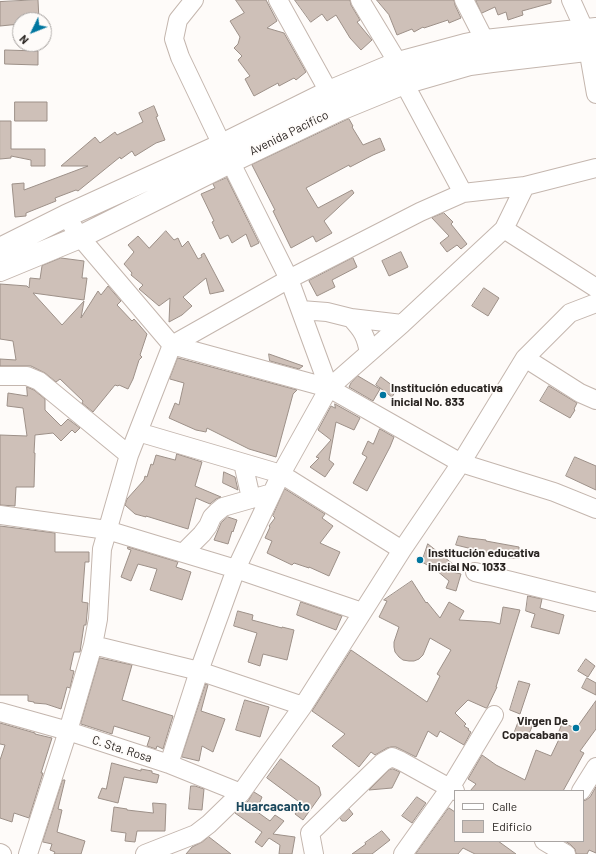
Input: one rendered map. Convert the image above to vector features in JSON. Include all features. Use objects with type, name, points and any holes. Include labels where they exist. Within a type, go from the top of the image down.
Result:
[{"type":"main road","name":"Avenida Pacifico","points":[[0,270],[80,237],[226,154],[333,101],[465,45],[488,51],[591,40]]},
{"type":"main road","name":"Avenida Pacifico","points":[[0,249],[66,216],[226,154]]},
{"type":"street","points":[[194,0],[178,20],[174,39],[180,57],[226,154],[289,279],[329,388]]},
{"type":"street","points":[[278,0],[333,101]]},
{"type":"street","points":[[360,0],[401,73],[463,193]]},
{"type":"street","points":[[464,0],[488,51]]},
{"type":"street","points":[[572,0],[591,40],[596,94]]},
{"type":"street","points":[[28,854],[68,732],[93,645],[98,619],[102,549],[107,530],[129,456],[172,345],[289,279],[400,222],[463,193],[525,186],[596,168]]},
{"type":"street","points":[[169,764],[199,671],[236,569],[281,474],[329,388],[402,324],[504,229],[525,186]]},
{"type":"street","points":[[66,216],[80,237],[172,345],[329,388],[461,462],[554,492],[596,508]]},
{"type":"street","points":[[504,229],[596,288]]},
{"type":"street","points":[[145,854],[196,834],[241,794],[303,706],[402,550],[461,462],[525,358],[570,312],[596,302]]},
{"type":"street","points":[[301,310],[327,312],[351,318],[402,324]]},
{"type":"street","points":[[351,318],[363,331],[369,353]]},
{"type":"street","points":[[525,358],[580,393],[596,400]]},
{"type":"street","points":[[0,376],[27,376],[39,381],[129,456]]},
{"type":"street","points":[[138,432],[281,474],[402,550]]},
{"type":"street","points":[[243,463],[252,498]]},
{"type":"street","points":[[183,553],[202,534],[212,517],[223,507],[272,493]]},
{"type":"street","points":[[0,515],[107,530],[236,569],[362,612]]},
{"type":"street","points":[[475,572],[596,602]]},
{"type":"street","points":[[93,645],[199,671],[303,706]]},
{"type":"street","name":"C. Sta. Rosa","points":[[0,712],[169,764],[241,794]]},
{"type":"street","points":[[403,854],[452,789],[494,715]]},
{"type":"street","points":[[314,854],[310,833],[383,762],[392,757],[452,789]]},
{"type":"street","points":[[582,790],[596,767]]},
{"type":"street","points":[[546,845],[566,854]]},
{"type":"building","points":[[38,0],[39,12],[12,12],[12,25],[0,26],[0,2]]},
{"type":"building","points":[[236,0],[266,0],[277,21],[267,28],[284,33],[306,72],[296,80],[294,78],[279,86],[278,83],[254,96],[245,79],[250,76],[238,60],[242,56],[234,48],[238,44],[240,37],[230,21],[244,13]]},
{"type":"building","points":[[295,0],[350,0],[351,5],[360,20],[357,22],[372,40],[361,50],[350,38],[336,15],[327,21],[322,14],[311,22]]},
{"type":"building","points":[[377,0],[454,0],[461,18],[449,23],[448,20],[424,28],[423,27],[414,32],[412,29],[397,35],[389,15]]},
{"type":"building","points":[[476,0],[551,0],[551,3],[522,11],[523,15],[508,20],[506,12],[498,15],[495,7],[482,13]]},
{"type":"building","points":[[5,50],[12,50],[12,52],[38,52],[38,65],[5,64]]},
{"type":"building","points":[[15,102],[47,102],[47,121],[15,121]]},
{"type":"building","points":[[154,106],[158,116],[156,117],[165,140],[156,143],[135,156],[132,151],[121,159],[120,157],[78,191],[76,190],[55,198],[56,201],[26,213],[26,216],[15,217],[12,184],[24,183],[24,190],[88,166],[61,166],[95,137],[100,143],[115,132],[117,135],[143,122],[139,113]]},
{"type":"building","points":[[349,119],[363,145],[380,138],[385,150],[350,167],[349,165],[306,188],[318,208],[352,190],[354,193],[324,221],[332,233],[316,242],[313,236],[291,248],[273,211],[275,210],[252,165]]},
{"type":"building","points":[[0,121],[11,121],[11,149],[45,149],[45,166],[31,166],[31,160],[11,156],[11,158],[0,159]]},
{"type":"building","points":[[227,178],[259,243],[251,247],[246,234],[232,243],[228,235],[220,239],[212,222],[214,221],[201,194],[215,188],[213,184]]},
{"type":"building","points":[[444,213],[453,222],[451,224],[467,244],[461,249],[457,245],[447,252],[440,243],[449,236],[432,218]]},
{"type":"building","points":[[166,231],[174,240],[178,238],[182,247],[188,241],[198,259],[202,257],[201,255],[204,253],[224,291],[210,294],[206,278],[183,297],[192,306],[182,315],[169,322],[170,298],[159,306],[139,289],[143,285],[131,275],[132,273],[124,264],[134,252],[128,245],[138,236],[149,248]]},
{"type":"building","points":[[401,252],[408,267],[389,276],[382,261]]},
{"type":"building","points":[[61,258],[84,261],[82,278],[87,278],[84,300],[33,293],[62,325],[84,301],[81,318],[98,291],[101,295],[108,286],[121,301],[117,305],[132,321],[134,319],[147,334],[140,355],[142,357],[139,360],[128,389],[115,385],[93,412],[82,403],[83,401],[60,379],[56,382],[45,373],[31,366],[0,366],[0,359],[16,360],[13,341],[0,339],[0,284],[27,286],[29,288],[30,278],[40,279],[42,266]]},
{"type":"building","points":[[353,258],[357,267],[332,280],[335,287],[317,296],[309,281]]},
{"type":"building","points":[[484,288],[499,298],[488,316],[472,306]]},
{"type":"building","points":[[269,354],[303,366],[299,369],[270,361]]},
{"type":"building","points":[[178,358],[297,390],[293,394],[276,457],[249,449],[207,428],[206,432],[196,430],[169,418],[175,403],[179,405],[184,383],[170,379]]},
{"type":"building","points":[[358,376],[380,389],[373,401],[349,387]]},
{"type":"building","points":[[381,377],[397,389],[392,397],[376,385]]},
{"type":"building","points":[[549,386],[577,403],[570,418],[540,401]]},
{"type":"building","points":[[27,387],[34,390],[45,399],[45,410],[61,426],[68,419],[80,428],[75,433],[72,430],[61,441],[53,433],[35,435],[34,487],[16,487],[15,506],[0,505],[0,435],[27,436],[23,408],[7,406],[8,393],[27,396]]},
{"type":"building","points":[[335,404],[360,418],[354,430],[336,422],[329,460],[334,464],[325,477],[310,467],[319,458],[316,457],[331,440],[318,430],[331,406],[335,408]]},
{"type":"building","points":[[380,429],[394,437],[367,491],[353,483],[367,457],[362,454],[368,441],[373,444]]},
{"type":"building","points":[[177,454],[202,462],[195,486],[221,497],[210,504],[196,498],[188,529],[135,514],[125,505],[127,499],[144,480],[145,476],[147,477],[151,464],[153,465],[156,455],[175,460]]},
{"type":"building","points":[[575,457],[596,466],[596,490],[566,476]]},
{"type":"building","points":[[224,472],[235,477],[238,490],[223,483]]},
{"type":"building","points":[[285,489],[325,514],[322,518],[333,526],[320,543],[340,552],[329,576],[309,567],[294,563],[292,565],[267,553],[272,541],[265,538],[270,527],[269,526],[275,518],[273,516]]},
{"type":"building","points":[[228,517],[237,520],[228,544],[214,540],[221,523]]},
{"type":"building","points":[[0,526],[55,533],[55,552],[89,552],[89,562],[85,562],[82,602],[88,603],[86,625],[84,625],[80,652],[74,652],[70,670],[74,671],[70,688],[67,687],[61,709],[46,704],[28,701],[28,695],[0,695]]},
{"type":"building","points":[[459,536],[519,547],[519,558],[509,558],[456,545]]},
{"type":"building","points":[[428,544],[454,565],[449,571],[461,574],[456,591],[446,588],[449,581],[436,570],[422,562]]},
{"type":"building","points":[[128,547],[178,562],[176,567],[191,572],[182,600],[150,590],[157,569],[138,564],[131,581],[121,577],[131,550],[128,549]]},
{"type":"building","points":[[412,581],[426,603],[427,602],[440,618],[449,602],[464,611],[459,620],[492,622],[500,624],[503,607],[520,610],[497,687],[487,708],[468,700],[455,713],[466,724],[464,726],[471,732],[464,745],[440,731],[437,737],[428,731],[416,757],[396,747],[391,747],[375,755],[371,752],[359,767],[332,746],[345,734],[312,711],[351,650],[427,702],[440,676],[437,674],[451,650],[430,638],[423,655],[419,659],[414,661],[403,660],[395,652],[394,647],[394,642],[399,627],[379,617],[387,601],[384,600]]},
{"type":"building","points":[[528,596],[542,599],[540,608],[564,615],[559,634],[531,627],[535,614],[526,611]]},
{"type":"building","points":[[301,602],[342,616],[336,630],[297,615]]},
{"type":"building","points":[[238,611],[253,615],[252,620],[294,630],[287,660],[263,654],[260,666],[248,662],[257,633],[234,626]]},
{"type":"building","points":[[100,658],[132,665],[122,700],[173,716],[163,749],[157,746],[156,749],[147,746],[150,737],[114,726],[112,734],[81,724]]},
{"type":"building","points":[[586,659],[595,666],[588,677],[578,671]]},
{"type":"building","points":[[587,678],[596,683],[596,695],[582,688]]},
{"type":"building","points":[[519,681],[530,684],[520,714],[510,710]]},
{"type":"building","points":[[206,684],[208,685],[201,711],[225,719],[213,752],[202,746],[199,761],[182,757]]},
{"type":"building","points":[[245,700],[269,707],[260,737],[236,730]]},
{"type":"building","points":[[596,701],[596,729],[580,751],[584,753],[564,790],[471,790],[476,784],[468,779],[482,755],[496,765],[525,780],[536,750],[551,756],[561,735],[558,734],[562,723],[576,728]]},
{"type":"building","points":[[520,718],[533,724],[527,739],[514,734]]},
{"type":"building","points":[[0,723],[52,738],[29,818],[14,813],[12,822],[0,818],[0,760],[5,745],[0,744]]},
{"type":"building","points":[[281,759],[319,787],[321,795],[303,820],[295,814],[302,804],[267,778]]},
{"type":"building","points":[[112,763],[141,771],[141,769],[152,771],[152,773],[159,775],[157,783],[124,777],[118,803],[98,798],[102,788],[106,789]]},
{"type":"building","points":[[393,769],[400,772],[392,788],[369,790],[389,770]]},
{"type":"building","points":[[63,780],[65,780],[58,809],[62,810],[57,832],[85,841],[81,854],[54,854],[55,852],[50,850],[52,844],[43,842]]},
{"type":"building","points":[[191,786],[204,789],[202,810],[189,809]]},
{"type":"building","points":[[596,787],[596,853],[589,850],[587,854],[576,854],[575,849],[566,842],[584,842],[584,801],[590,797]]},
{"type":"building","points":[[254,792],[262,797],[256,811],[270,821],[275,815],[284,821],[273,834],[295,837],[292,854],[279,854],[280,845],[269,838],[262,847],[255,842],[262,832],[235,813],[248,801]]},
{"type":"building","points":[[417,797],[426,803],[412,823],[402,816]]},
{"type":"building","points":[[153,803],[166,804],[165,831],[137,831],[135,842],[125,841],[126,833],[111,831],[114,807],[153,813]]},
{"type":"building","points":[[449,808],[454,811],[454,842],[499,842],[516,854],[475,854],[463,848],[458,854],[416,854]]},
{"type":"building","points":[[349,809],[353,814],[346,821],[342,821],[340,818]]},
{"type":"building","points":[[382,831],[390,840],[372,854],[352,854],[366,844],[365,843]]},
{"type":"building","points":[[209,837],[231,854],[186,854],[192,847]]},
{"type":"place","name":"Institución educativa inicial No. 833","points":[[383,395]]},
{"type":"place","name":"Institución educativa inicial No. 1033","points":[[420,560]]},
{"type":"place","name":"Virgen De Copacabana","points":[[576,728]]},
{"type":"district","name":"Huarcacanto","points":[[273,807]]}]
